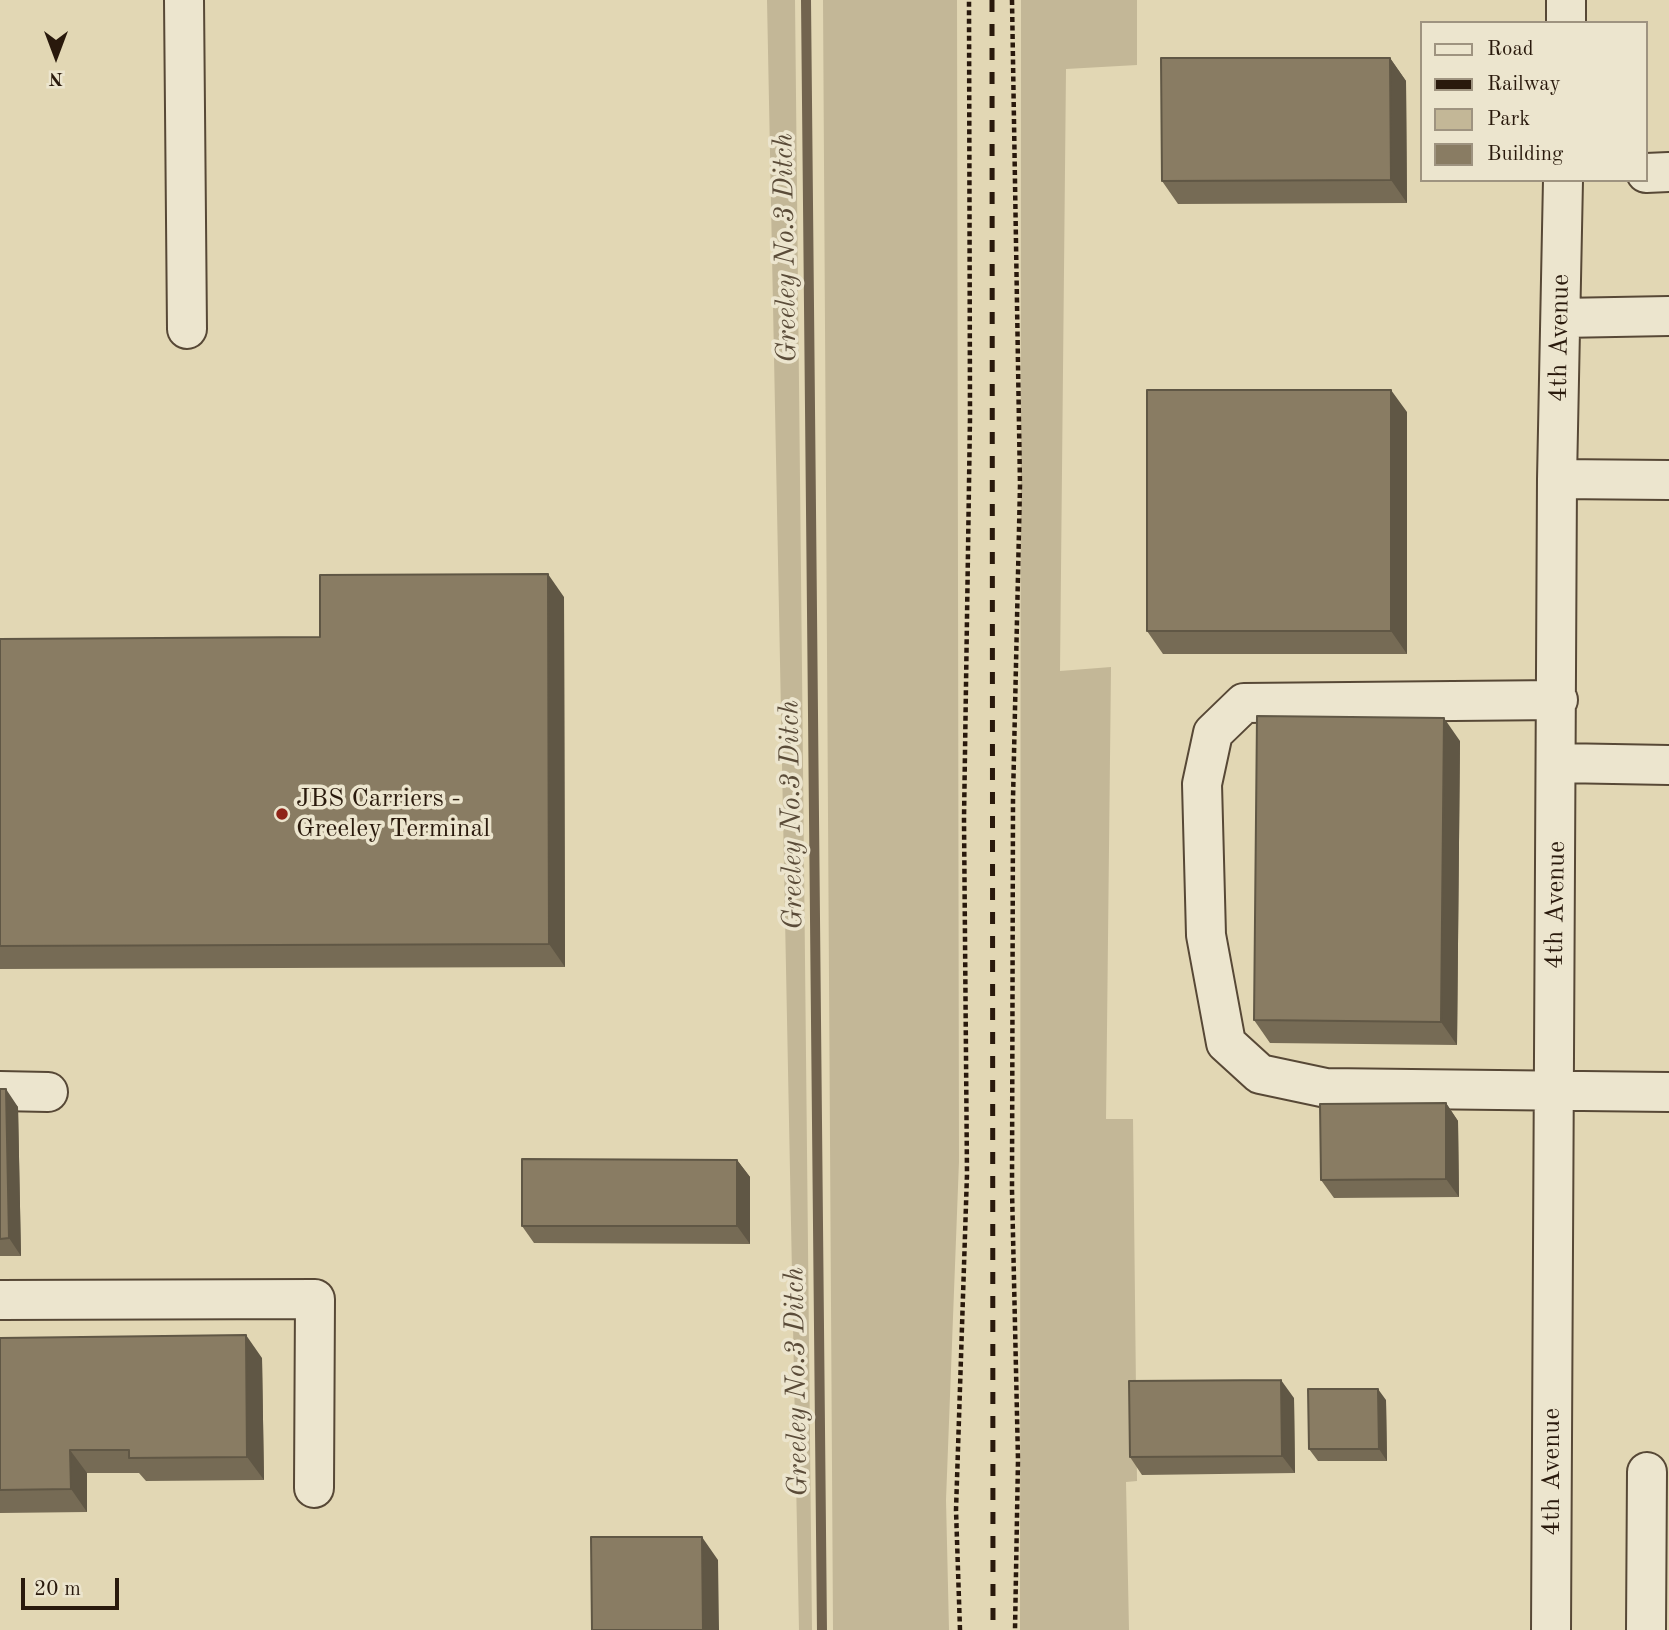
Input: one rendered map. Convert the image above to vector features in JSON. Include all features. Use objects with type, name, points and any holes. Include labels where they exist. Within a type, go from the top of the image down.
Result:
[{"type":"street","points":[[184,0],[187,329]]},
{"type":"street","points":[[1566,0],[1566,21]]},
{"type":"street","points":[[1648,173],[1669,172]]},
{"type":"street","name":"4th Avenue","points":[[1551,1630],[1558,763],[1557,479],[1563,182]]},
{"type":"street","points":[[1561,318],[1669,316]]},
{"type":"street","points":[[1557,479],[1669,480]]},
{"type":"street","points":[[1558,700],[1244,703],[1213,733],[1202,784],[1206,935],[1226,1043],[1260,1074],[1326,1088],[1669,1092]]},
{"type":"street","points":[[1558,763],[1669,765]]},
{"type":"street","points":[[0,1091],[48,1092]]},
{"type":"street","points":[[0,1300],[315,1299],[314,1488]]},
{"type":"street","points":[[1646,1630],[1647,1472]]},
{"type":"path","points":[[960,1630],[956,1510],[967,1174],[964,819],[970,417],[969,0]]},
{"type":"path","points":[[1012,0],[1020,485],[1013,799],[1012,1190],[1018,1460],[1015,1630]]},
{"type":"green space","points":[[767,0],[795,0],[812,1630],[799,1630]]},
{"type":"green space","points":[[823,0],[957,0],[959,1161],[946,1500],[949,1630],[833,1630]]},
{"type":"green space","points":[[1021,0],[1137,0],[1137,65],[1066,69],[1060,671],[1111,667],[1106,1119],[1133,1119],[1137,1481],[1126,1482],[1129,1630],[1020,1630]]},
{"type":"building","points":[[1161,58],[1390,58],[1391,180],[1162,181]]},
{"type":"building","points":[[1147,390],[1391,390],[1391,631],[1147,631]]},
{"type":"building","name":"JBS Carriers - Greeley Terminal","points":[[548,574],[549,944],[0,946],[0,639],[320,637],[320,575]]},
{"type":"building","points":[[1257,716],[1444,718],[1441,1022],[1254,1020]]},
{"type":"building","points":[[0,1089],[6,1089],[9,1238],[0,1239]]},
{"type":"building","points":[[1446,1103],[1446,1179],[1321,1180],[1320,1104]]},
{"type":"building","points":[[522,1159],[737,1160],[737,1226],[522,1226]]},
{"type":"building","points":[[246,1335],[247,1457],[129,1458],[129,1450],[70,1450],[71,1489],[0,1490],[0,1338]]},
{"type":"building","points":[[1281,1380],[1282,1456],[1130,1457],[1129,1381]]},
{"type":"building","points":[[1308,1389],[1378,1389],[1379,1449],[1309,1449]]},
{"type":"building","points":[[591,1537],[702,1537],[703,1630],[592,1630]]},
{"type":"waterway","name":"Greeley No.3 Ditch","points":[[806,0],[822,1630]]},
{"type":"railway","points":[[992,0],[993,1630]]},
{"type":"place","name":"JBS Carriers - Greeley Terminal","points":[[282,814]]}]
